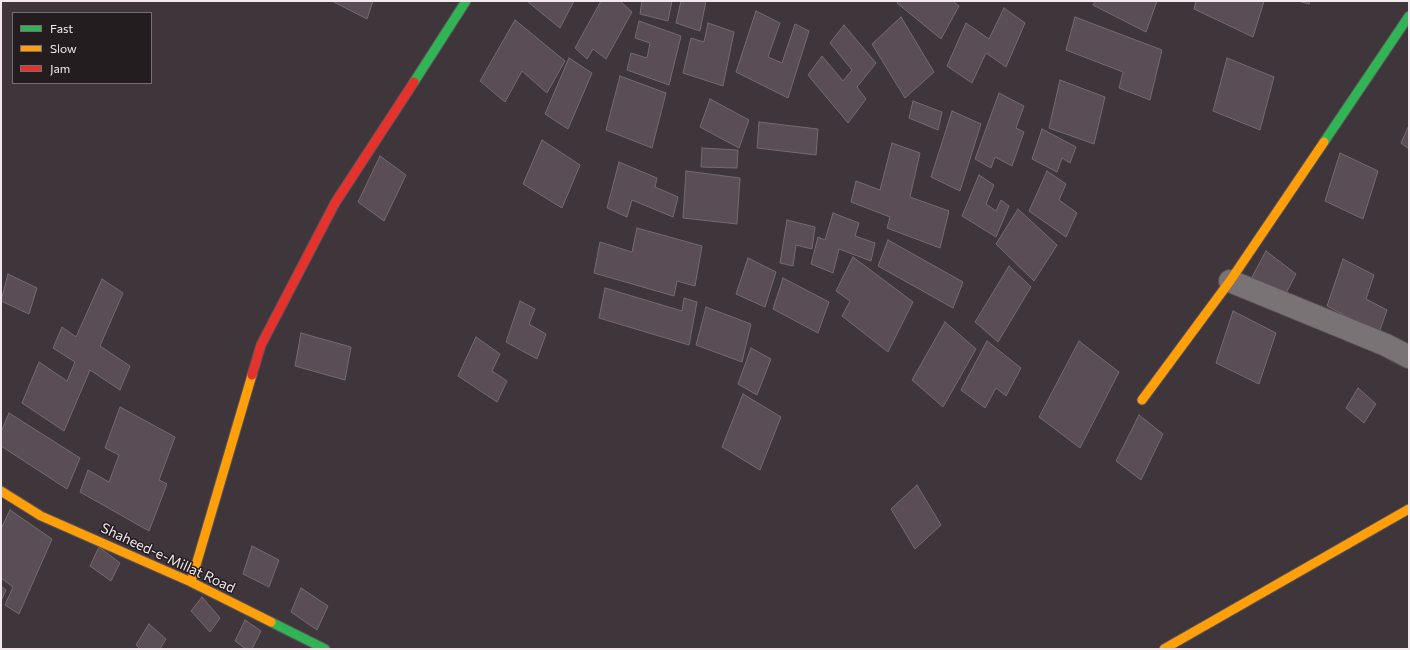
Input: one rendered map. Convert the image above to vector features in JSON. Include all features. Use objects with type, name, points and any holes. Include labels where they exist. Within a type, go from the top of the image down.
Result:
[{"type":"street","points":[[191,582],[261,345],[335,203],[466,1]]},
{"type":"street","points":[[1142,400],[1230,281],[1409,16]]},
{"type":"street","points":[[1230,281],[1386,345],[1409,357]]},
{"type":"street","name":"Shaheed-e-Millat Road","points":[[1,491],[41,516],[191,582],[325,649]]},
{"type":"street","points":[[1164,649],[1409,509]]},
{"type":"building","points":[[332,1],[373,1],[367,19]]},
{"type":"building","points":[[574,1],[560,28],[528,2]]},
{"type":"building","points":[[601,1],[620,1],[632,12],[606,59],[593,49],[587,59],[575,48]]},
{"type":"building","points":[[642,1],[672,1],[668,21],[640,14]]},
{"type":"building","points":[[681,1],[706,1],[700,31],[676,23]]},
{"type":"building","points":[[898,1],[953,1],[959,6],[941,39],[897,3]]},
{"type":"building","points":[[1095,1],[1157,1],[1146,32],[1093,5]]},
{"type":"building","points":[[1196,1],[1264,1],[1253,37],[1194,9]]},
{"type":"building","points":[[1298,1],[1310,1],[1309,4]]},
{"type":"building","points":[[1004,8],[1025,23],[1006,67],[986,53],[972,83],[947,66],[966,23],[989,39]]},
{"type":"building","points":[[756,11],[780,23],[768,57],[782,63],[795,24],[809,31],[788,98],[736,72]]},
{"type":"building","points":[[901,17],[934,72],[905,98],[872,44]]},
{"type":"building","points":[[1075,17],[1162,50],[1150,100],[1119,88],[1123,72],[1066,50]]},
{"type":"building","points":[[515,20],[565,61],[547,93],[522,71],[505,102],[480,81]]},
{"type":"building","points":[[639,21],[681,36],[669,85],[627,70],[631,53],[647,58],[650,43],[635,38]]},
{"type":"building","points":[[708,23],[734,32],[723,86],[683,73],[691,38],[704,42]]},
{"type":"building","points":[[844,25],[876,63],[857,87],[866,99],[848,123],[808,75],[822,56],[843,81],[852,70],[830,43]]},
{"type":"building","points":[[569,58],[592,73],[568,129],[545,114]]},
{"type":"building","points":[[1227,58],[1274,77],[1260,130],[1213,111]]},
{"type":"building","points":[[620,76],[666,93],[652,148],[606,130]]},
{"type":"building","points":[[1060,80],[1105,97],[1094,144],[1049,128]]},
{"type":"building","points":[[999,93],[1024,106],[1016,128],[1024,132],[1012,166],[995,157],[991,168],[975,159]]},
{"type":"building","points":[[710,99],[749,120],[739,148],[700,127]]},
{"type":"building","points":[[913,101],[942,112],[938,130],[909,118]]},
{"type":"building","points":[[952,111],[981,124],[960,191],[931,177]]},
{"type":"building","points":[[759,122],[818,129],[816,155],[757,148]]},
{"type":"building","points":[[1409,125],[1409,149],[1401,143]]},
{"type":"building","points":[[1042,129],[1076,147],[1070,163],[1062,158],[1057,172],[1032,159]]},
{"type":"building","points":[[542,140],[580,165],[562,208],[523,184]]},
{"type":"building","points":[[892,143],[920,153],[910,197],[949,211],[940,248],[887,228],[890,217],[851,202],[856,181],[880,190]]},
{"type":"building","points":[[702,148],[738,150],[737,168],[701,167]]},
{"type":"building","points":[[1340,153],[1378,171],[1363,219],[1325,201]]},
{"type":"building","points":[[380,156],[406,175],[384,221],[358,202]]},
{"type":"building","points":[[619,162],[657,178],[655,187],[678,197],[673,217],[632,200],[627,217],[607,208]]},
{"type":"building","points":[[686,171],[740,178],[737,224],[683,218]]},
{"type":"building","points":[[1047,171],[1066,184],[1059,200],[1077,213],[1066,237],[1029,211]]},
{"type":"building","points":[[979,175],[994,185],[986,204],[996,211],[1001,200],[1009,206],[996,237],[962,216]]},
{"type":"building","points":[[1018,209],[1057,245],[1034,281],[996,244]]},
{"type":"building","points":[[833,213],[859,223],[855,236],[875,243],[871,261],[839,249],[833,273],[811,264],[818,237],[825,240]]},
{"type":"building","points":[[787,220],[815,227],[812,249],[796,245],[793,266],[780,263]]},
{"type":"building","points":[[637,228],[702,246],[695,286],[677,281],[674,296],[594,273],[600,242],[632,252]]},
{"type":"building","points":[[888,240],[963,282],[953,308],[878,266]]},
{"type":"building","points":[[1266,251],[1296,274],[1282,301],[1252,277]]},
{"type":"building","points":[[853,257],[913,302],[888,352],[842,316],[850,301],[836,291]]},
{"type":"building","points":[[748,258],[776,272],[765,307],[736,294]]},
{"type":"building","points":[[1343,259],[1374,275],[1366,299],[1387,310],[1379,333],[1327,306]]},
{"type":"building","points":[[1009,266],[1031,287],[998,342],[975,322]]},
{"type":"building","points":[[8,274],[37,288],[29,314],[1,301]]},
{"type":"building","points":[[783,278],[829,302],[818,333],[773,309]]},
{"type":"building","points":[[102,279],[123,293],[100,346],[130,366],[120,390],[90,370],[64,431],[22,403],[39,362],[67,381],[75,362],[53,348],[62,327],[76,337]]},
{"type":"building","points":[[605,288],[682,311],[684,298],[697,302],[689,345],[599,318]]},
{"type":"building","points":[[520,301],[535,309],[529,324],[546,334],[537,359],[506,342]]},
{"type":"building","points":[[706,307],[751,324],[742,362],[696,345]]},
{"type":"building","points":[[1233,311],[1276,333],[1259,384],[1216,363]]},
{"type":"building","points":[[945,322],[976,349],[943,407],[912,380]]},
{"type":"building","points":[[301,333],[351,347],[345,380],[295,366]]},
{"type":"building","points":[[476,337],[500,354],[492,371],[507,381],[497,402],[458,376]]},
{"type":"building","points":[[987,341],[1021,368],[1006,396],[996,388],[985,408],[961,390]]},
{"type":"building","points":[[1079,341],[1119,372],[1080,448],[1039,417]]},
{"type":"building","points":[[751,348],[771,359],[757,395],[738,384]]},
{"type":"building","points":[[1358,388],[1376,404],[1364,423],[1346,408]]},
{"type":"building","points":[[743,394],[781,417],[760,470],[722,447]]},
{"type":"building","points":[[120,407],[175,437],[159,480],[167,484],[149,531],[80,492],[88,470],[109,482],[119,455],[105,448]]},
{"type":"building","points":[[9,413],[80,458],[67,489],[1,446],[1,432]]},
{"type":"building","points":[[1139,415],[1163,434],[1141,480],[1116,461]]},
{"type":"building","points":[[917,485],[941,525],[915,549],[891,509]]},
{"type":"building","points":[[10,510],[52,539],[19,614],[5,605],[13,587],[1,578],[1,529]]},
{"type":"building","points":[[252,546],[279,560],[269,587],[243,574]]},
{"type":"building","points":[[99,547],[120,563],[111,581],[90,566]]},
{"type":"building","points":[[1,586],[6,590],[1,601]]},
{"type":"building","points":[[301,588],[328,606],[317,630],[291,612]]},
{"type":"building","points":[[202,597],[220,618],[210,632],[191,611]]},
{"type":"building","points":[[245,620],[261,631],[252,649],[246,649],[235,641]]},
{"type":"building","points":[[149,624],[166,639],[160,649],[140,649],[136,645]]},
{"type":"traffic: fast","points":[[414,82],[466,1]]},
{"type":"traffic: fast","points":[[1324,142],[1409,16]]},
{"type":"traffic: fast","points":[[271,622],[325,649]]},
{"type":"traffic: slow","points":[[1142,400],[1230,281],[1324,142]]},
{"type":"traffic: slow","points":[[191,582],[252,375]]},
{"type":"traffic: slow","points":[[1,491],[41,516],[191,582],[271,622]]},
{"type":"traffic: slow","points":[[1164,649],[1409,509]]},
{"type":"traffic: jam","points":[[252,375],[261,345],[335,203],[414,82]]}]
